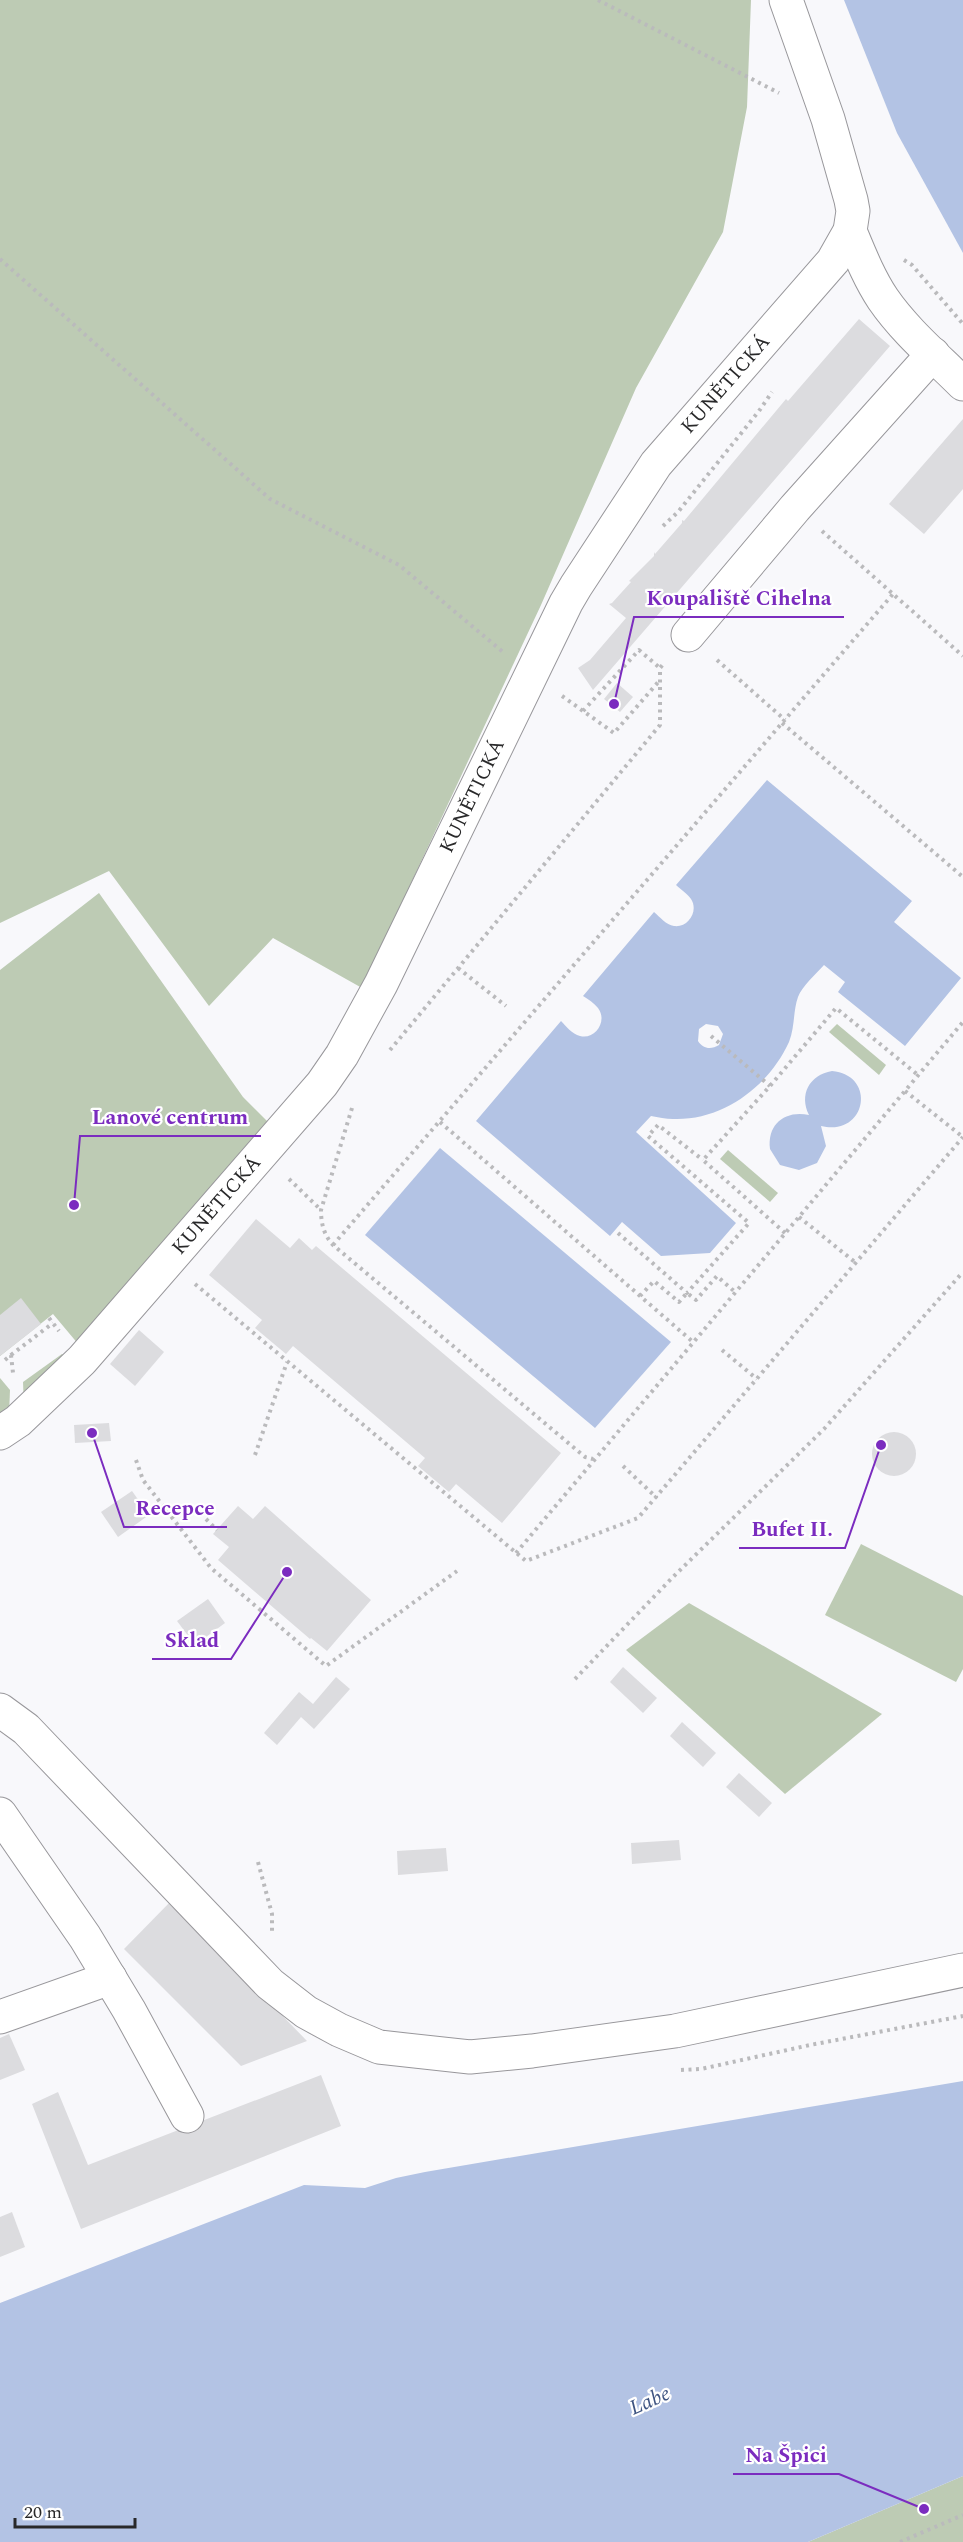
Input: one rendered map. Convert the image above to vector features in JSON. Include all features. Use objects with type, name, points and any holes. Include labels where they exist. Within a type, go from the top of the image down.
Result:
[{"type":"street","name":"KUNĚTICKÁ","points":[[0,1433],[18,1421],[82,1360],[336,1065],[381,984],[566,603],[656,464],[833,261],[850,231],[853,211],[851,200],[828,119],[786,0]]},
{"type":"street","points":[[850,231],[871,278],[884,300],[963,384]]},
{"type":"street","points":[[687,634],[795,508],[933,354]]},
{"type":"street","points":[[0,1710],[26,1729],[270,1984],[306,2012],[339,2030],[379,2047],[470,2057],[532,2051],[675,2031],[963,1970]]},
{"type":"street","points":[[0,1814],[85,1936],[187,2116]]},
{"type":"street","points":[[0,2017],[110,1978]]},
{"type":"path","points":[[598,0],[684,42],[828,119]]},
{"type":"path","points":[[0,259],[270,499],[399,566],[532,676],[614,733],[660,680]]},
{"type":"path","points":[[795,508],[963,656]]},
{"type":"path","points":[[333,1245],[893,594]]},
{"type":"path","points":[[389,1051],[660,726],[660,668],[687,634],[783,722],[963,878]]},
{"type":"path","points":[[583,711],[639,650],[660,668]]},
{"type":"path","points":[[458,968],[506,1006]]},
{"type":"path","points":[[703,1160],[836,1008],[918,1075]]},
{"type":"path","points":[[516,1553],[963,1022]]},
{"type":"path","points":[[711,1036],[770,1086]]},
{"type":"path","points":[[203,1275],[195,1284],[526,1561],[638,1518],[963,1137],[905,1091]]},
{"type":"path","points":[[355,1098],[321,1210],[323,1228],[333,1245],[585,1457],[593,1459]]},
{"type":"path","points":[[440,1122],[693,1342]]},
{"type":"path","points":[[640,1296],[654,1281],[679,1302],[749,1223],[648,1136],[658,1125],[703,1160],[785,1233]]},
{"type":"path","points":[[286,1176],[321,1210]]},
{"type":"path","points":[[799,1217],[856,1263]]},
{"type":"path","points":[[618,1233],[696,1300],[717,1276],[735,1292]]},
{"type":"path","points":[[575,1679],[671,1579],[824,1429],[963,1272]]},
{"type":"path","points":[[11,1355],[53,1323]]},
{"type":"path","points":[[722,1350],[757,1379]]},
{"type":"path","points":[[255,1455],[287,1362]]},
{"type":"path","points":[[136,1460],[143,1480],[211,1568],[326,1666],[457,1571]]},
{"type":"path","points":[[622,1466],[657,1498]]},
{"type":"path","points":[[206,1519],[217,1530]]},
{"type":"path","points":[[258,1862],[272,1914],[270,1984]]},
{"type":"path","points":[[900,2542],[963,2515]]},
{"type":"green space","points":[[0,0],[751,0],[747,107],[723,232],[636,388],[541,605],[362,988],[273,938],[209,1006],[109,871],[0,923]]},
{"type":"green space","points":[[99,893],[243,1097],[271,1125],[79,1345],[53,1314],[0,1356],[0,970]]},
{"type":"green space","points":[[837,1024],[886,1065],[879,1075],[829,1032]]},
{"type":"green space","points":[[728,1150],[778,1193],[770,1202],[720,1159]]},
{"type":"green space","points":[[62,1354],[68,1359],[24,1407],[23,1382]]},
{"type":"green space","points":[[0,1378],[10,1390],[9,1415],[0,1424]]},
{"type":"green space","points":[[861,1544],[963,1596],[963,1669],[956,1682],[825,1615]]},
{"type":"green space","points":[[689,1603],[882,1714],[785,1794],[626,1650]]},
{"type":"green space","points":[[963,2476],[963,2542],[808,2542]]},
{"type":"water","points":[[844,0],[963,0],[963,253],[897,133]]},
{"type":"water","points":[[767,780],[912,901],[894,922],[961,978],[905,1046],[838,992],[845,982],[824,965],[800,993],[796,1002],[789,1042],[780,1058],[757,1086],[742,1098],[709,1114],[673,1119],[651,1116],[636,1132],[736,1223],[710,1253],[661,1256],[622,1222],[610,1236],[476,1121],[561,1021],[572,1032],[580,1036],[591,1035],[595,1032],[601,1024],[601,1013],[595,1004],[583,996],[654,912],[674,926],[684,924],[691,918],[694,909],[691,899],[676,885]],"holes":[[[706,1024],[718,1026],[723,1034],[719,1045],[713,1048],[702,1046],[698,1041],[699,1029]]]},
{"type":"water","points":[[832,1071],[846,1075],[856,1083],[861,1104],[857,1114],[848,1123],[837,1127],[821,1126],[826,1146],[817,1163],[799,1170],[780,1165],[770,1149],[771,1132],[785,1117],[809,1115],[805,1100],[808,1087],[817,1077]]},
{"type":"water","points":[[440,1148],[671,1342],[595,1428],[365,1235]]},
{"type":"water","name":"Labe","points":[[963,2081],[963,2476],[808,2542],[0,2542],[0,2303],[304,2185],[365,2188],[425,2172]]},
{"type":"building","points":[[859,319],[890,346],[593,690],[578,668],[590,660],[626,618],[609,604],[654,556],[654,552],[655,554],[682,523],[682,520],[684,521],[786,399],[788,401]]},
{"type":"building","points":[[963,419],[963,489],[924,534],[889,504]]},
{"type":"building","points":[[617,683],[633,697],[620,712],[604,699]]},
{"type":"building","points":[[256,1219],[290,1248],[299,1238],[312,1250],[316,1246],[561,1453],[502,1523],[456,1484],[449,1492],[418,1466],[425,1458],[293,1346],[286,1354],[255,1328],[262,1320],[209,1275]]},
{"type":"building","points":[[21,1298],[41,1324],[0,1356],[0,1315]]},
{"type":"building","points":[[139,1330],[164,1352],[135,1386],[110,1364]]},
{"type":"building","points":[[109,1423],[111,1441],[75,1443],[74,1425]]},
{"type":"building","points":[[894,1432],[909,1439],[916,1454],[909,1469],[894,1476],[879,1469],[872,1454],[879,1439]]},
{"type":"building","points":[[132,1491],[149,1515],[118,1537],[101,1512]]},
{"type":"building","points":[[238,1506],[253,1519],[265,1506],[371,1600],[327,1651],[218,1560],[229,1547],[213,1534]]},
{"type":"building","points":[[208,1599],[225,1623],[195,1645],[177,1621]]},
{"type":"building","points":[[623,1667],[657,1698],[643,1713],[610,1682]]},
{"type":"building","points":[[336,1677],[350,1689],[314,1729],[301,1717],[277,1745],[264,1733],[299,1692],[313,1704]]},
{"type":"building","points":[[682,1722],[716,1753],[703,1767],[670,1736]]},
{"type":"building","points":[[739,1773],[772,1803],[759,1817],[726,1787]]},
{"type":"building","points":[[679,1840],[681,1860],[632,1864],[631,1843]]},
{"type":"building","points":[[446,1848],[448,1871],[398,1875],[397,1851]]},
{"type":"building","points":[[171,1901],[307,2041],[241,2066],[124,1949]]},
{"type":"building","points":[[9,2034],[25,2070],[0,2080],[0,2038]]},
{"type":"building","points":[[321,2075],[341,2126],[81,2229],[32,2104],[58,2092],[88,2165]]},
{"type":"building","points":[[12,2212],[25,2247],[0,2257],[0,2217]]},
{"type":"place","name":"Koupaliště Cihelna","points":[[614,704]]},
{"type":"place","name":"Lanové centrum","points":[[74,1205]]},
{"type":"place","name":"Recepce","points":[[92,1433]]},
{"type":"place","name":"Bufet II.","points":[[881,1445]]},
{"type":"place","name":"Sklad","points":[[287,1572]]},
{"type":"place","name":"Na Špici","points":[[924,2509]]}]
